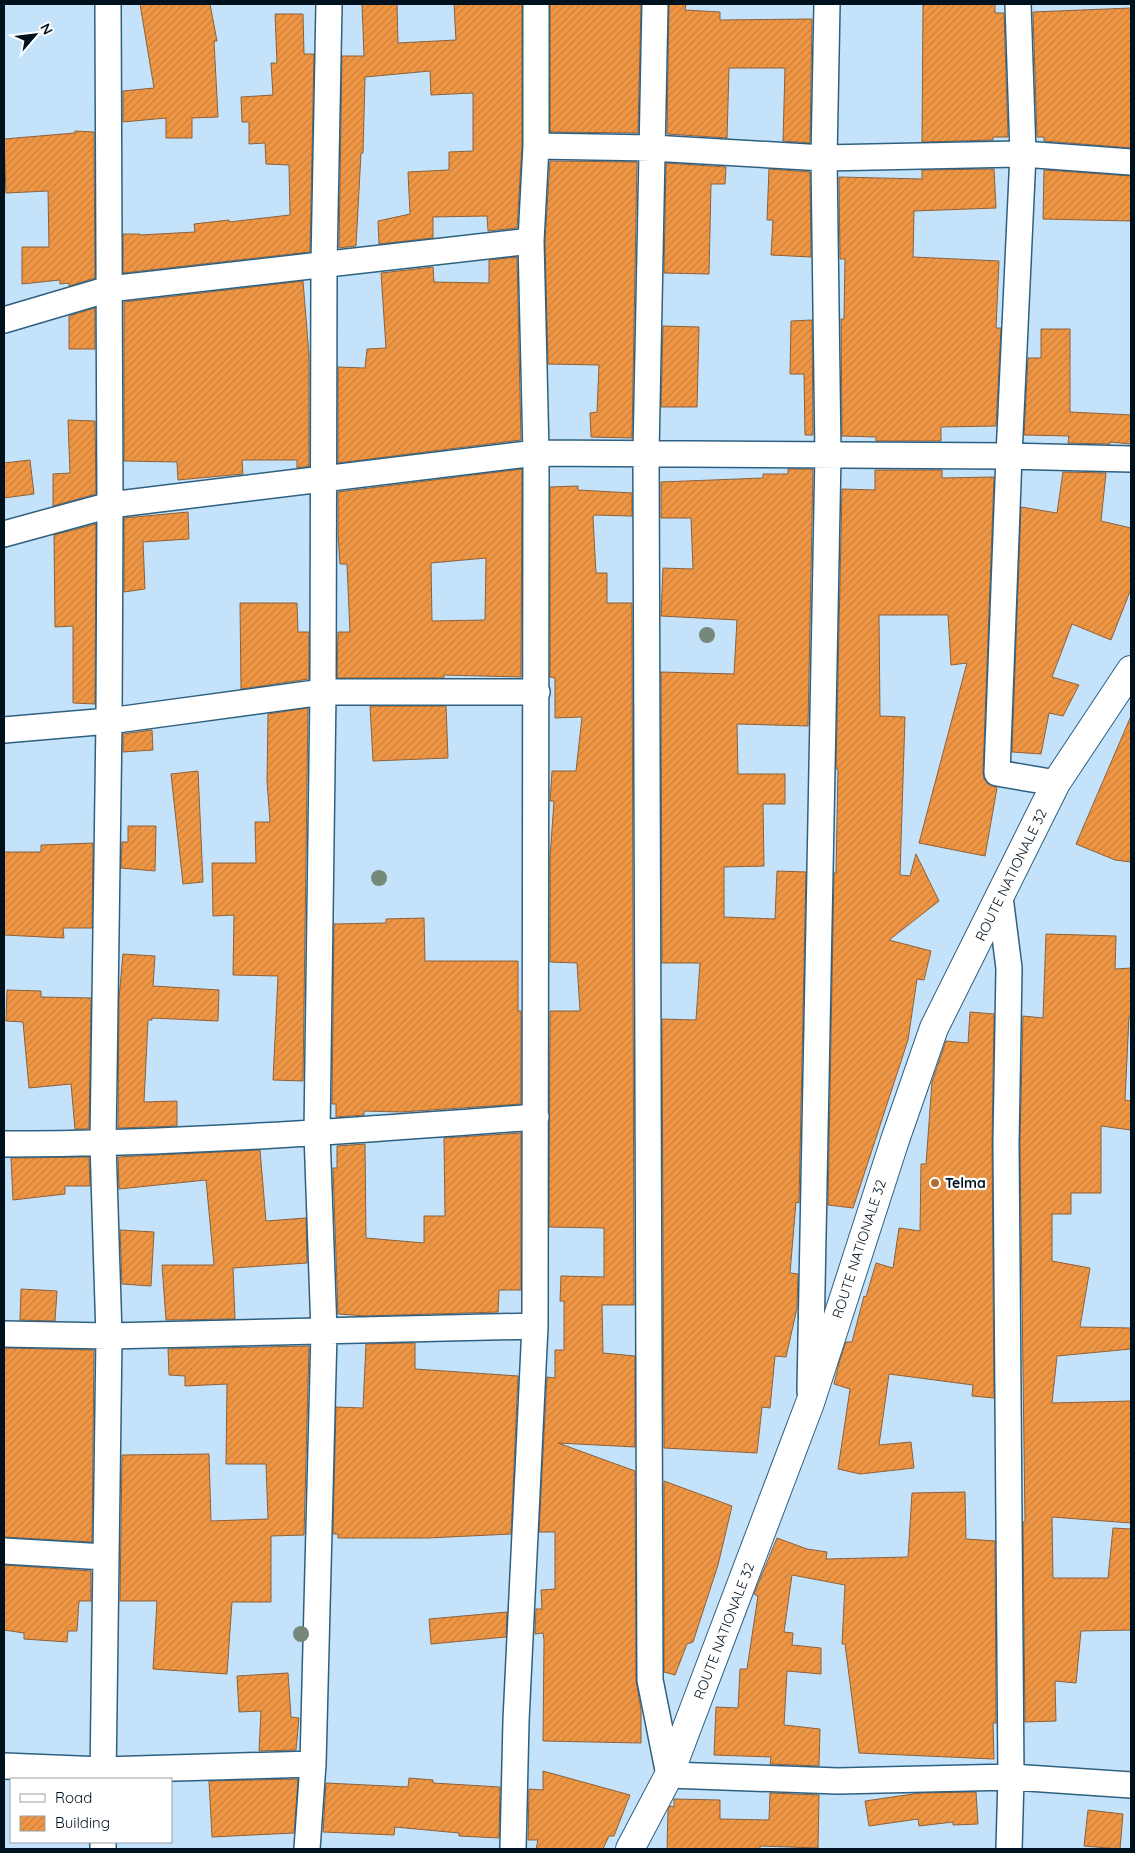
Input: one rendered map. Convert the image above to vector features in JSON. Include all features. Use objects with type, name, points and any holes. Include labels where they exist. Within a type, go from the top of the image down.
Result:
[{"type":"street","points":[[103,1775],[109,1336],[103,1144],[110,505],[108,4]]},
{"type":"street","points":[[307,1849],[313,1764],[324,1332],[317,1133],[323,692],[324,265],[330,4]]},
{"type":"street","points":[[512,1849],[516,1721],[535,1326],[537,692],[536,453],[531,242],[536,146],[536,4]]},
{"type":"street","points":[[655,4],[646,453],[650,1680],[669,1775],[838,1781],[1011,1777],[1131,1785]]},
{"type":"street","points":[[810,1403],[828,455],[824,158],[827,4]]},
{"type":"street","points":[[1018,4],[1023,154],[997,774],[1056,783]]},
{"type":"street","points":[[536,146],[652,148],[824,158],[1023,154],[1131,162]]},
{"type":"street","points":[[4,320],[109,290],[531,242]]},
{"type":"street","points":[[4,534],[110,505],[536,453],[1009,456],[1131,459]]},
{"type":"street","name":"ROUTE NATIONALE 32","points":[[630,1849],[669,1775],[810,1403],[892,1149],[934,1028],[1056,783],[1131,670]]},
{"type":"street","points":[[4,730],[109,721],[323,692],[537,692]]},
{"type":"street","points":[[1000,897],[1010,968],[1006,1153],[1011,1777],[1009,1849]]},
{"type":"street","points":[[4,1144],[103,1144],[317,1133],[536,1117]]},
{"type":"street","points":[[4,1334],[109,1336],[535,1326]]},
{"type":"street","points":[[4,1551],[105,1557]]},
{"type":"street","points":[[4,1766],[103,1775],[313,1764]]},
{"type":"building","points":[[140,4],[210,4],[217,41],[214,41],[218,117],[192,118],[192,138],[166,138],[166,118],[123,122],[123,91],[154,88]]},
{"type":"building","points":[[362,4],[397,4],[398,43],[456,40],[454,4],[522,4],[522,146],[517,228],[488,231],[487,216],[433,217],[433,238],[379,244],[378,221],[410,214],[408,172],[449,170],[449,152],[473,151],[473,93],[431,95],[430,71],[365,77],[363,153],[361,153],[356,246],[339,248],[342,56],[364,56]]},
{"type":"building","points":[[550,4],[641,4],[638,133],[550,132]]},
{"type":"building","points":[[669,4],[686,4],[685,10],[720,12],[720,20],[812,19],[810,143],[783,141],[785,68],[729,68],[727,138],[667,134]]},
{"type":"building","points":[[923,4],[995,4],[995,13],[1004,13],[1008,137],[993,137],[993,140],[922,142]]},
{"type":"building","points":[[1131,8],[1131,148],[1044,141],[1044,137],[1037,137],[1033,12]]},
{"type":"building","points":[[275,14],[303,14],[304,54],[314,54],[310,252],[123,273],[123,234],[195,232],[194,224],[290,215],[289,165],[266,164],[265,143],[249,144],[249,122],[242,122],[241,97],[273,95],[271,63],[277,63]]},
{"type":"building","points":[[75,131],[94,132],[95,278],[69,286],[69,283],[60,284],[60,280],[22,284],[22,247],[49,247],[48,191],[6,193],[4,139],[75,133]]},
{"type":"building","points":[[550,161],[637,162],[632,438],[591,437],[590,413],[597,412],[599,365],[548,364],[545,241]]},
{"type":"building","points":[[666,163],[726,167],[725,184],[711,184],[709,274],[664,273]]},
{"type":"building","points":[[769,169],[810,172],[811,257],[771,255],[773,220],[767,220]]},
{"type":"building","points":[[994,169],[996,208],[914,211],[913,257],[999,261],[996,328],[1001,328],[996,426],[941,427],[941,441],[876,441],[876,437],[842,436],[841,319],[844,319],[845,259],[840,259],[839,177],[922,179],[922,170]]},
{"type":"building","points":[[1044,170],[1131,176],[1131,221],[1043,219]]},
{"type":"building","points":[[517,257],[521,440],[338,463],[338,367],[365,368],[367,349],[386,348],[381,273],[433,267],[434,282],[489,283],[489,260]]},
{"type":"building","points":[[303,281],[309,355],[309,466],[297,468],[297,460],[242,460],[243,474],[178,480],[177,462],[124,461],[124,302]]},
{"type":"building","points":[[95,308],[95,349],[69,349],[69,316]]},
{"type":"building","points":[[812,320],[813,435],[805,435],[804,374],[790,374],[791,321]]},
{"type":"building","points":[[663,326],[699,327],[697,407],[661,407]]},
{"type":"building","points":[[1041,329],[1070,329],[1070,412],[1131,415],[1131,444],[1110,442],[1110,444],[1068,443],[1069,436],[1024,435],[1028,358],[1041,358]]},
{"type":"building","points":[[68,420],[95,421],[96,494],[53,506],[53,474],[70,473]]},
{"type":"building","points":[[30,460],[34,494],[4,498],[4,463]]},
{"type":"building","points":[[522,469],[521,677],[444,675],[444,678],[337,678],[338,632],[350,632],[347,564],[340,564],[338,492]],"holes":[[[486,558],[485,620],[432,621],[431,563]]]},
{"type":"building","points":[[788,469],[813,469],[808,726],[737,724],[738,774],[785,774],[785,804],[763,804],[764,866],[724,867],[724,917],[775,919],[777,871],[806,872],[799,1203],[796,1202],[790,1273],[798,1274],[797,1308],[786,1357],[775,1356],[770,1408],[762,1407],[757,1453],[664,1448],[662,1019],[696,1020],[700,963],[662,963],[661,672],[734,674],[737,620],[661,616],[663,568],[693,569],[691,518],[661,518],[661,482],[763,478],[763,474],[788,474]]},
{"type":"building","points":[[875,470],[942,470],[942,478],[994,477],[983,772],[984,779],[988,784],[997,788],[985,856],[919,843],[967,663],[951,665],[948,615],[879,615],[880,716],[905,717],[900,875],[910,876],[916,854],[939,901],[889,940],[931,951],[924,980],[917,979],[908,1040],[853,1208],[828,1205],[834,873],[836,873],[838,769],[836,769],[842,489],[875,490]]},
{"type":"building","points":[[1063,472],[1106,473],[1101,521],[1131,528],[1131,589],[1111,640],[1072,624],[1052,677],[1079,685],[1063,716],[1049,713],[1041,754],[1012,752],[1021,507],[1057,513]]},
{"type":"building","points":[[578,486],[578,490],[632,493],[632,516],[594,515],[593,518],[596,573],[607,573],[607,603],[632,603],[634,1305],[602,1305],[603,1353],[635,1356],[635,1447],[558,1443],[635,1471],[636,1680],[641,1710],[641,1743],[543,1741],[544,1640],[543,1633],[535,1634],[536,1609],[542,1609],[541,1590],[555,1589],[555,1532],[539,1532],[547,1377],[555,1378],[555,1350],[564,1350],[564,1301],[560,1301],[561,1276],[604,1277],[604,1228],[549,1227],[550,1011],[580,1011],[577,963],[550,962],[550,858],[554,801],[550,801],[552,771],[576,771],[582,717],[555,718],[555,678],[550,677],[550,487]]},
{"type":"building","points":[[188,512],[189,539],[143,542],[145,589],[124,592],[124,518]]},
{"type":"building","points":[[96,524],[95,704],[73,703],[73,626],[55,627],[54,535]]},
{"type":"building","points":[[240,603],[297,603],[298,632],[309,632],[309,679],[241,689]]},
{"type":"building","points":[[370,706],[446,706],[448,758],[373,761]]},
{"type":"building","points":[[308,708],[303,1081],[273,1080],[278,976],[233,975],[234,915],[213,916],[212,863],[256,863],[255,822],[270,822],[267,781],[268,714]]},
{"type":"building","points":[[1131,716],[1131,862],[1115,860],[1076,844]]},
{"type":"building","points":[[152,730],[153,750],[123,752],[123,734]]},
{"type":"building","points":[[198,771],[203,882],[183,884],[171,774]]},
{"type":"building","points":[[128,826],[156,826],[155,871],[121,868],[122,842],[128,842]]},
{"type":"building","points":[[93,843],[92,928],[63,928],[64,938],[4,935],[4,852],[41,852],[41,845]]},
{"type":"building","points":[[424,918],[425,961],[518,961],[518,1011],[521,1011],[521,1104],[401,1112],[364,1111],[364,1115],[336,1117],[336,1104],[332,1104],[334,924],[386,923],[386,919]]},
{"type":"building","points":[[1046,934],[1116,936],[1115,969],[1131,968],[1131,1017],[1129,1017],[1125,1100],[1131,1101],[1131,1130],[1101,1126],[1101,1193],[1071,1193],[1071,1214],[1052,1214],[1052,1261],[1090,1268],[1080,1327],[1131,1328],[1131,1349],[1057,1356],[1052,1403],[1131,1401],[1131,1523],[1052,1517],[1053,1578],[1108,1578],[1113,1528],[1131,1529],[1131,1630],[1081,1631],[1076,1683],[1055,1681],[1056,1721],[1025,1722],[1023,1522],[1025,1522],[1020,1143],[1023,1016],[1043,1018]]},
{"type":"building","points":[[123,954],[155,956],[153,986],[219,990],[218,1021],[152,1018],[152,1020],[148,1020],[144,1102],[177,1101],[177,1126],[118,1128],[119,998]]},
{"type":"building","points":[[7,990],[41,991],[41,997],[91,998],[89,1129],[75,1129],[71,1084],[29,1088],[23,1022],[6,1021]]},
{"type":"building","points":[[970,1012],[994,1014],[992,1143],[994,1398],[972,1396],[973,1385],[889,1374],[879,1445],[911,1442],[914,1468],[860,1474],[838,1469],[850,1389],[834,1384],[839,1363],[846,1342],[852,1342],[864,1296],[866,1297],[876,1263],[893,1268],[899,1228],[920,1231],[921,1164],[926,1164],[932,1082],[946,1041],[968,1043]]},
{"type":"building","points":[[521,1133],[521,1290],[499,1290],[498,1312],[366,1316],[338,1314],[333,1168],[337,1168],[337,1146],[365,1144],[366,1238],[424,1243],[424,1216],[445,1216],[444,1138]]},
{"type":"building","points":[[260,1150],[266,1221],[306,1218],[307,1263],[233,1268],[235,1319],[166,1320],[162,1265],[214,1265],[206,1180],[119,1189],[118,1157]]},
{"type":"building","points":[[89,1157],[90,1186],[65,1186],[65,1194],[13,1200],[11,1158]]},
{"type":"building","points":[[120,1230],[154,1232],[151,1286],[122,1284]]},
{"type":"building","points":[[21,1289],[57,1291],[55,1321],[20,1320]]},
{"type":"building","points":[[415,1343],[415,1369],[518,1376],[511,1534],[428,1538],[338,1538],[338,1534],[333,1534],[336,1407],[363,1408],[366,1344]]},
{"type":"building","points":[[309,1346],[304,1535],[271,1536],[271,1602],[232,1602],[227,1674],[153,1669],[157,1601],[120,1601],[122,1455],[209,1454],[211,1521],[268,1519],[266,1464],[226,1464],[227,1384],[185,1386],[185,1376],[169,1375],[168,1349]]},
{"type":"building","points":[[4,1348],[94,1350],[92,1542],[4,1537]]},
{"type":"building","points":[[664,1481],[732,1506],[718,1565],[693,1642],[687,1644],[675,1675],[664,1672]]},
{"type":"building","points":[[965,1492],[966,1539],[995,1541],[996,1723],[993,1723],[994,1759],[859,1753],[845,1644],[842,1644],[845,1585],[792,1575],[784,1632],[793,1633],[792,1645],[821,1648],[821,1674],[787,1671],[784,1725],[820,1729],[819,1766],[770,1764],[771,1757],[714,1755],[716,1707],[738,1708],[740,1669],[747,1669],[758,1596],[754,1594],[777,1538],[807,1549],[827,1552],[826,1559],[908,1557],[912,1493]]},
{"type":"building","points":[[4,1565],[91,1571],[91,1601],[79,1601],[77,1631],[68,1631],[67,1642],[24,1639],[24,1633],[4,1630]]},
{"type":"building","points":[[507,1612],[506,1637],[431,1644],[429,1619]]},
{"type":"building","points":[[288,1673],[291,1717],[299,1718],[296,1750],[259,1751],[261,1711],[239,1712],[237,1676]]},
{"type":"building","points":[[543,1771],[630,1795],[614,1836],[609,1836],[603,1849],[536,1849],[538,1840],[528,1840],[529,1789],[543,1790]]},
{"type":"building","points":[[409,1778],[433,1780],[433,1783],[500,1787],[499,1838],[459,1836],[459,1833],[395,1827],[394,1835],[323,1832],[326,1783],[408,1787]]},
{"type":"building","points":[[298,1779],[294,1833],[212,1837],[209,1781]]},
{"type":"building","points":[[976,1792],[978,1824],[953,1825],[953,1822],[919,1826],[918,1819],[869,1826],[865,1801],[920,1793]]},
{"type":"building","points":[[770,1793],[819,1795],[818,1848],[760,1846],[760,1849],[667,1849],[668,1811],[670,1806],[674,1807],[674,1799],[720,1800],[720,1819],[769,1820]]},
{"type":"building","points":[[1088,1810],[1123,1814],[1120,1849],[1084,1846]]},
{"type":"place","name":"Telma","points":[[935,1183]]}]
